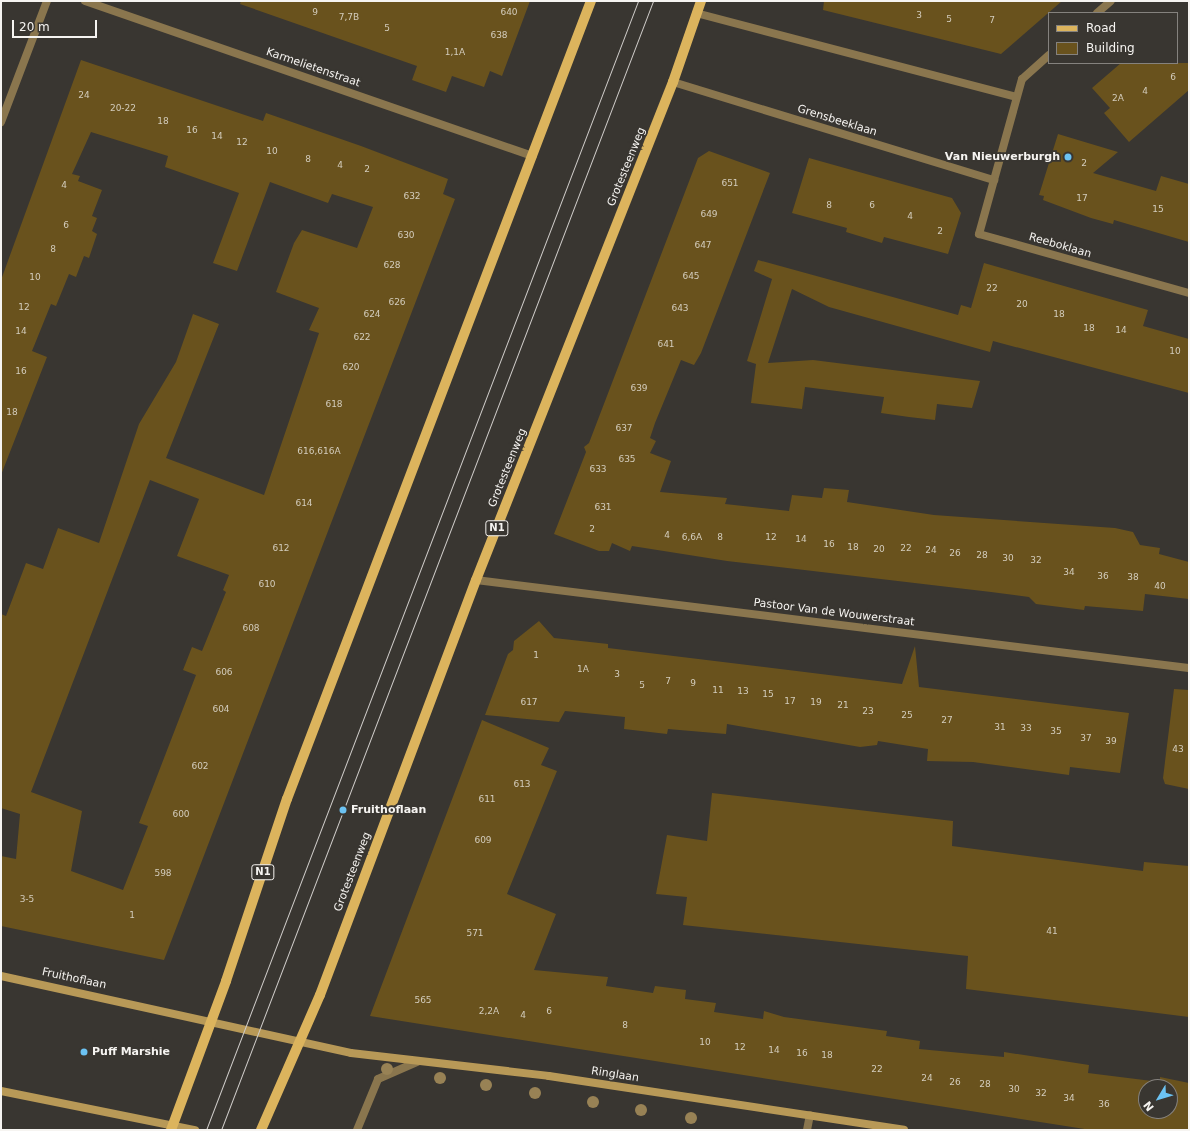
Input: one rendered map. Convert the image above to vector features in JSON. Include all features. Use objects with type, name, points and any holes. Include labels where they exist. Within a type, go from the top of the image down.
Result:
[{"type":"main road","name":"N1","points":[[172,1128],[211,1023],[287,799],[591,1]]},
{"type":"main road","name":"N1","points":[[696,13],[701,1]]},
{"type":"main road","name":"Grotesteenweg","points":[[299,1044],[476,580],[673,82],[696,13]]},
{"type":"main road","name":"N1","points":[[261,1130],[299,1044]]},
{"type":"street","points":[[1,122],[46,1]]},
{"type":"street","name":"Karmelietenstraat","points":[[85,1],[533,156]]},
{"type":"street","points":[[1098,12],[1111,1]]},
{"type":"street","points":[[696,13],[1016,97]]},
{"type":"street","points":[[994,180],[1022,79],[1048,57]]},
{"type":"street","name":"Grensbeeklaan","points":[[673,82],[994,180]]},
{"type":"street","name":"Reeboklaan","points":[[994,180],[979,234],[1189,293]]},
{"type":"street","name":"Pastoor Van de Wouwerstraat","points":[[476,580],[1189,668]]},
{"type":"street","name":"Fruithoflaan","points":[[1,976],[299,1044]]},
{"type":"street","name":"Ringlaan","points":[[299,1044],[417,1062],[549,1076],[904,1130]]},
{"type":"street","name":"Ringlaan","points":[[357,1130],[378,1079],[417,1062]]},
{"type":"street","points":[[1,1091],[172,1128],[195,1130]]},
{"type":"street","points":[[807,1130],[810,1115]]},
{"type":"building","points":[[241,1],[530,1],[502,76],[490,71],[484,87],[452,76],[446,92],[412,80],[417,66],[240,4]]},
{"type":"building","points":[[824,1],[1062,1],[1001,54],[823,10]]},
{"type":"building","points":[[81,60],[263,121],[266,113],[361,146],[448,179],[443,194],[455,199],[164,960],[1,926],[1,856],[16,859],[20,814],[1,808],[1,614],[6,616],[26,563],[43,569],[58,528],[99,543],[139,424],[176,362],[193,314],[219,324],[166,458],[264,495],[319,333],[309,330],[319,308],[276,292],[294,243],[302,230],[357,248],[373,207],[332,194],[328,203],[270,182],[237,271],[213,263],[239,193],[165,167],[168,156],[91,132],[72,174],[80,176],[78,181],[102,190],[92,216],[97,218],[92,231],[97,234],[89,258],[84,256],[76,277],[69,274],[56,306],[51,304],[32,351],[47,357],[1,475],[1,280]],"holes":[[[150,480],[199,499],[177,556],[229,575],[223,590],[226,592],[202,651],[192,647],[183,670],[196,675],[139,823],[148,826],[123,890],[71,871],[82,811],[31,792]]]},
{"type":"building","points":[[1189,63],[1189,90],[1129,142],[1104,113],[1110,108],[1092,88],[1120,64]]},
{"type":"building","points":[[1058,134],[1118,152],[1093,173],[1156,191],[1161,176],[1189,184],[1189,242],[1114,220],[1113,224],[1091,218],[1043,200],[1044,196],[1039,195]]},
{"type":"building","points":[[709,151],[770,173],[701,353],[694,365],[681,360],[655,423],[650,438],[656,441],[650,453],[671,461],[660,492],[727,498],[725,504],[789,511],[792,495],[822,498],[824,488],[849,490],[847,502],[934,515],[1115,528],[1133,532],[1140,545],[1160,548],[1159,554],[1189,562],[1189,599],[1145,594],[1143,611],[1085,606],[1084,610],[1036,604],[1029,597],[991,592],[727,561],[632,546],[630,551],[612,543],[609,551],[599,551],[554,534],[586,452],[584,447],[589,443],[698,158]]},
{"type":"building","points":[[809,158],[952,198],[961,213],[948,254],[884,237],[882,243],[846,232],[847,228],[792,213]]},
{"type":"building","points":[[758,260],[958,315],[961,305],[971,308],[984,263],[1148,310],[1143,326],[1189,339],[1189,393],[993,341],[990,352],[829,307],[792,289],[768,363],[813,360],[980,381],[972,408],[937,404],[935,420],[909,417],[881,413],[884,397],[805,387],[802,409],[751,403],[756,364],[747,361],[772,279],[754,271]]},
{"type":"building","points":[[539,621],[554,638],[608,644],[608,648],[902,684],[915,646],[919,687],[1129,713],[1120,773],[1070,767],[1069,775],[973,762],[927,761],[928,749],[878,741],[877,745],[860,747],[727,724],[726,734],[668,729],[667,734],[624,729],[625,717],[565,711],[559,722],[485,715],[508,654],[513,650],[514,641]]},
{"type":"building","points":[[1174,689],[1189,690],[1189,789],[1165,784],[1163,778]]},
{"type":"building","points":[[482,720],[549,748],[541,765],[557,771],[507,894],[556,914],[534,970],[608,977],[606,986],[653,993],[655,986],[686,990],[685,999],[716,1003],[714,1012],[763,1019],[764,1011],[784,1017],[887,1031],[886,1036],[920,1041],[919,1049],[1004,1057],[1004,1052],[1089,1065],[1088,1073],[1138,1079],[1138,1119],[1178,1119],[1178,1081],[1189,1083],[1189,1130],[1091,1130],[370,1016]]},
{"type":"building","points":[[712,793],[953,821],[952,846],[1143,871],[1144,862],[1189,866],[1189,1017],[966,989],[968,956],[683,925],[687,897],[656,894],[667,835],[707,841]]},
{"type":"tram line","points":[[206,1130],[638,1]]},
{"type":"tram line","points":[[221,1130],[653,1]]},
{"type":"place","name":"Van Nieuwerburgh","points":[[1068,157]]},
{"type":"place","name":"Fruithoflaan","points":[[343,810]]},
{"type":"place","name":"Puff Marshie","points":[[84,1052]]}]
